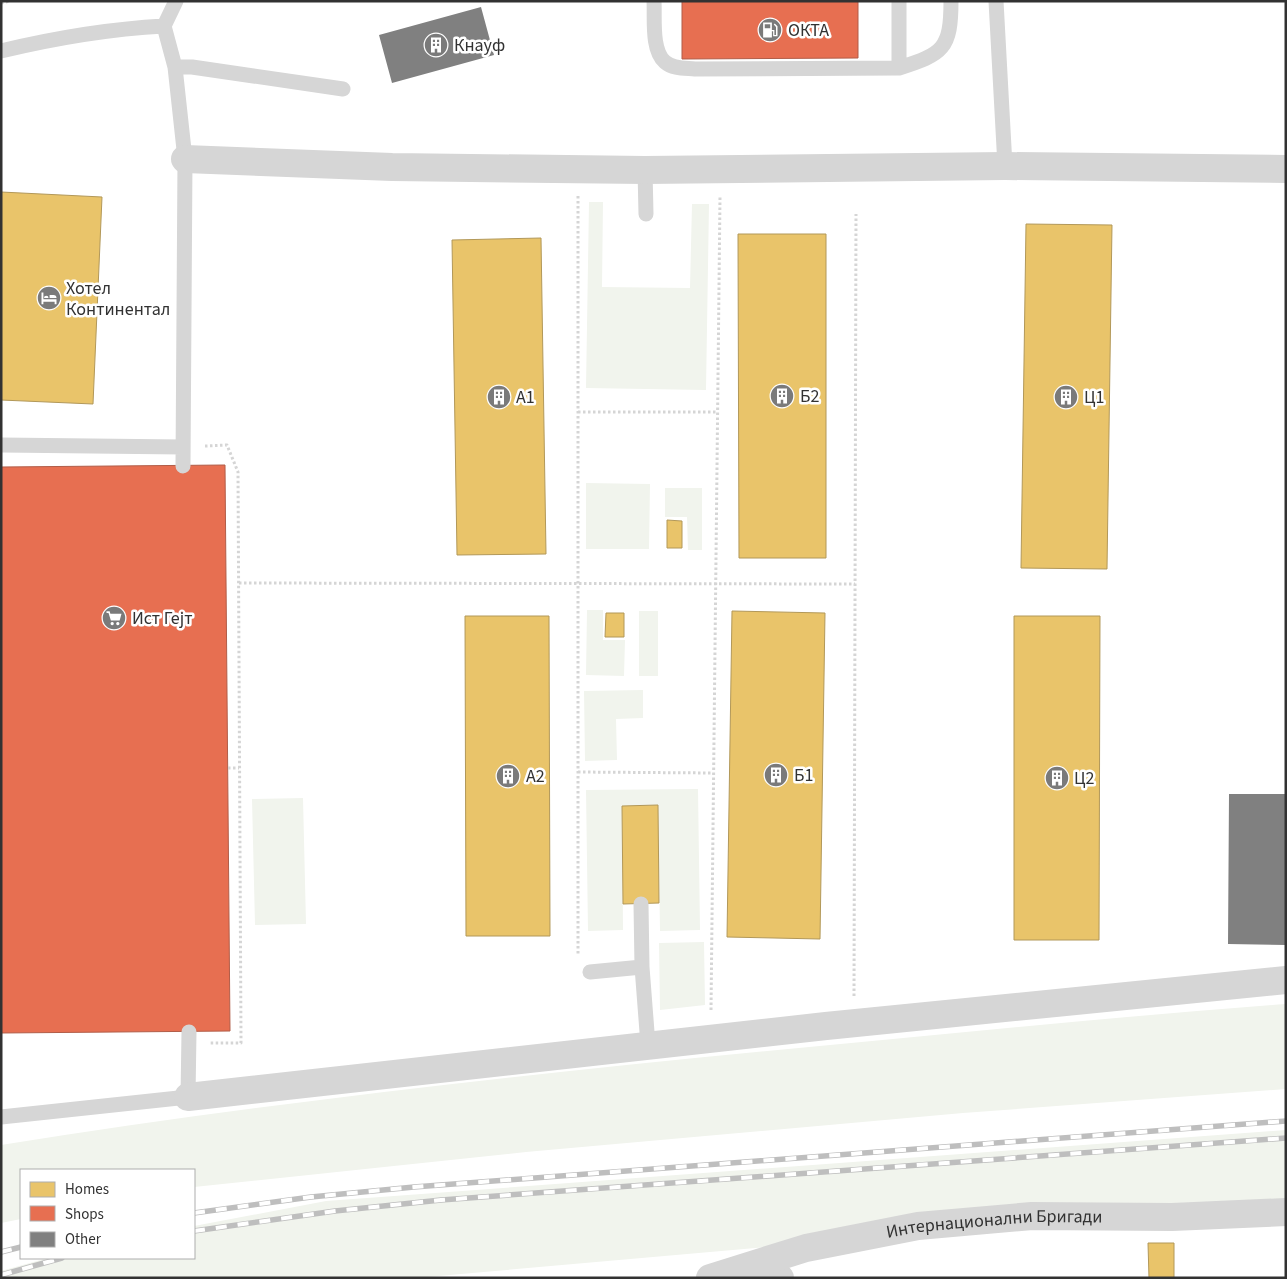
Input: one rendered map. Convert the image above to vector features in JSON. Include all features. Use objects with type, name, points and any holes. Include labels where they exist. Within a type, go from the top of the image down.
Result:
[{"type":"street","points":[[185,159],[392,167],[645,170],[1005,166],[1286,170]]},
{"type":"street","points":[[188,1097],[648,1045],[1286,980]]},
{"type":"street","name":"Интернационални Бригади","points":[[710,1278],[773,1270],[806,1248],[918,1226],[1032,1216],[1172,1218],[1286,1212]]},
{"type":"lane","points":[[176,1],[164,26],[175,66],[185,159],[183,466]]},
{"type":"lane","points":[[654,1],[658,53],[665,62],[676,68],[695,69],[899,68],[930,58],[944,46],[951,25],[951,1]]},
{"type":"lane","points":[[899,1],[899,68]]},
{"type":"lane","points":[[996,1],[1005,166]]},
{"type":"lane","points":[[1,50],[109,30],[164,26]]},
{"type":"lane","points":[[175,66],[343,90]]},
{"type":"lane","points":[[645,170],[646,214]]},
{"type":"lane","points":[[1,445],[183,447]]},
{"type":"lane","points":[[641,904],[642,967],[648,1045]]},
{"type":"lane","points":[[584,968],[642,967]]},
{"type":"lane","points":[[1,1117],[188,1097],[189,1038]]},
{"type":"path","points":[[1,3],[10,1]]},
{"type":"path","points":[[578,190],[578,772],[584,968]]},
{"type":"path","points":[[710,1018],[720,193]]},
{"type":"path","points":[[854,1003],[856,214]]},
{"type":"path","points":[[578,412],[718,412]]},
{"type":"path","points":[[183,447],[228,445],[238,472],[241,1043],[189,1038]]},
{"type":"path","points":[[239,583],[855,584]]},
{"type":"path","points":[[228,768],[239,768]]},
{"type":"path","points":[[578,772],[713,773]]},
{"type":"shaded area","points":[[589,202],[603,202],[602,287],[690,288],[692,204],[709,204],[706,390],[586,388]]},
{"type":"shaded area","points":[[586,483],[650,484],[649,549],[586,549]]},
{"type":"shaded area","points":[[665,488],[702,488],[702,550],[688,550],[687,517],[665,517]]},
{"type":"shaded area","points":[[587,610],[603,610],[603,640],[625,640],[624,676],[586,675]]},
{"type":"shaded area","points":[[639,611],[658,611],[658,676],[639,676]]},
{"type":"shaded area","points":[[643,690],[643,718],[616,719],[617,760],[585,761],[584,691]]},
{"type":"shaded area","points":[[698,789],[700,930],[660,931],[658,805],[622,806],[623,930],[588,931],[586,790]]},
{"type":"shaded area","points":[[303,798],[306,924],[255,925],[252,799]]},
{"type":"shaded area","points":[[704,942],[705,1005],[660,1010],[659,943]]},
{"type":"shaded area","points":[[1286,1004],[1286,1089],[963,1113],[526,1152],[195,1187],[195,1169],[20,1169],[20,1219],[1,1223],[1,1145],[218,1113],[436,1086],[763,1051]]},
{"type":"shaded area","points":[[1286,1130],[1286,1201],[416,1278],[1,1278],[1,1271],[44,1259],[195,1259],[195,1226],[326,1201]]},
{"type":"building: Homes","name":"Хотел Континентал","points":[[1,192],[102,197],[93,404],[1,400]]},
{"type":"building: Homes","name":"Ц1","points":[[1026,224],[1112,225],[1107,569],[1021,568]]},
{"type":"building: Homes","name":"Б2","points":[[738,234],[826,234],[826,558],[739,558]]},
{"type":"building: Homes","name":"А1","points":[[541,238],[546,554],[457,555],[452,240]]},
{"type":"building: Homes","points":[[667,520],[682,521],[682,548],[667,548]]},
{"type":"building: Homes","name":"Б1","points":[[732,611],[825,613],[820,939],[727,937]]},
{"type":"building: Homes","points":[[606,613],[624,613],[624,637],[605,637]]},
{"type":"building: Homes","name":"А2","points":[[465,616],[549,616],[550,936],[466,936]]},
{"type":"building: Homes","name":"Ц2","points":[[1014,616],[1100,616],[1099,940],[1014,940]]},
{"type":"building: Homes","points":[[658,805],[659,903],[623,904],[622,806]]},
{"type":"building: Homes","points":[[1148,1243],[1174,1243],[1174,1278],[1149,1278]]},
{"type":"building: Shops","name":"ОКТА","points":[[682,1],[858,1],[858,58],[682,59]]},
{"type":"building: Shops","name":"Ист Гејт","points":[[225,465],[230,1031],[1,1033],[1,467]]},
{"type":"building: Other","name":"Кнауф","points":[[481,7],[494,55],[392,83],[379,35]]},
{"type":"building: Other","points":[[1229,794],[1286,794],[1286,945],[1228,944]]},
{"type":"railway","points":[[195,1213],[311,1197],[414,1187],[1286,1121]]},
{"type":"railway","points":[[195,1231],[335,1211],[441,1200],[1286,1138]]},
{"type":"railway","points":[[1,1252],[20,1247]]},
{"type":"railway","points":[[1,1275],[58,1259]]},
{"type":"place","name":"ОКТА","points":[[770,30]]},
{"type":"place","name":"Кнауф","points":[[436,45]]},
{"type":"place","name":"Хотел Континентал","points":[[49,298]]},
{"type":"place","name":"Б2","points":[[782,396]]},
{"type":"place","name":"А1","points":[[499,397]]},
{"type":"place","name":"Ц1","points":[[1066,397]]},
{"type":"place","name":"Ист Гејт","points":[[114,618]]},
{"type":"place","name":"Б1","points":[[776,775]]},
{"type":"place","name":"А2","points":[[508,776]]},
{"type":"place","name":"Ц2","points":[[1057,778]]}]
